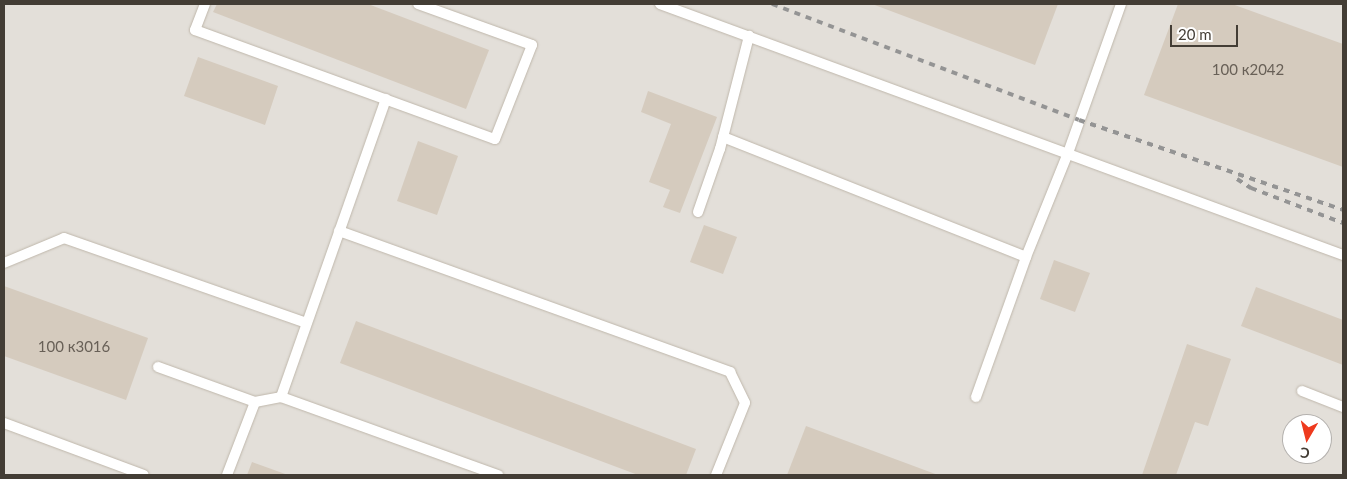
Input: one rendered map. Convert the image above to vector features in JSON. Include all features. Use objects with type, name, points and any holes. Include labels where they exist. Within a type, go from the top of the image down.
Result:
[{"type":"lane","points":[[205,4],[195,30],[495,139],[532,45],[418,4]]},
{"type":"lane","points":[[660,4],[1068,152],[1343,255]]},
{"type":"lane","points":[[976,397],[1026,257],[1068,152],[1121,4]]},
{"type":"lane","points":[[698,212],[723,137],[749,36]]},
{"type":"lane","points":[[281,398],[386,99]]},
{"type":"lane","points":[[723,137],[1026,257]]},
{"type":"lane","points":[[339,231],[730,372],[745,403],[716,475]]},
{"type":"lane","points":[[4,264],[64,238],[307,323]]},
{"type":"lane","points":[[158,367],[255,402],[281,398],[498,475]]},
{"type":"lane","points":[[1302,391],[1343,407]]},
{"type":"lane","points":[[227,475],[255,402]]},
{"type":"lane","points":[[4,423],[144,475]]},
{"type":"shaded area","points":[[4,4],[1343,4],[1343,475],[4,475]]},
{"type":"building","points":[[217,4],[368,4],[489,50],[466,109],[213,12]]},
{"type":"building","points":[[872,4],[1058,4],[1035,65]]},
{"type":"building","points":[[1178,4],[1232,4],[1343,44],[1343,167],[1144,95]]},
{"type":"building","points":[[198,57],[278,86],[265,125],[184,96]]},
{"type":"building","points":[[648,91],[717,117],[680,213],[663,207],[670,190],[649,182],[671,124],[641,112]]},
{"type":"building","points":[[418,141],[458,156],[437,215],[397,201]]},
{"type":"building","points":[[704,225],[737,237],[723,274],[690,262]]},
{"type":"building","points":[[1054,260],[1090,273],[1075,312],[1040,299]]},
{"type":"building","points":[[4,286],[148,338],[126,400],[4,356]]},
{"type":"building","points":[[1256,287],[1343,320],[1343,365],[1241,326]]},
{"type":"building","points":[[356,321],[696,449],[686,475],[638,475],[340,363]]},
{"type":"building","points":[[1187,344],[1231,359],[1208,426],[1195,422],[1176,475],[1142,475]]},
{"type":"building","points":[[806,426],[938,475],[787,475]]},
{"type":"building","points":[[252,462],[288,475],[247,475]]},
{"type":"railway","points":[[772,4],[1079,120],[1343,210]]},
{"type":"railway","points":[[1237,179],[1251,188],[1343,223]]}]
